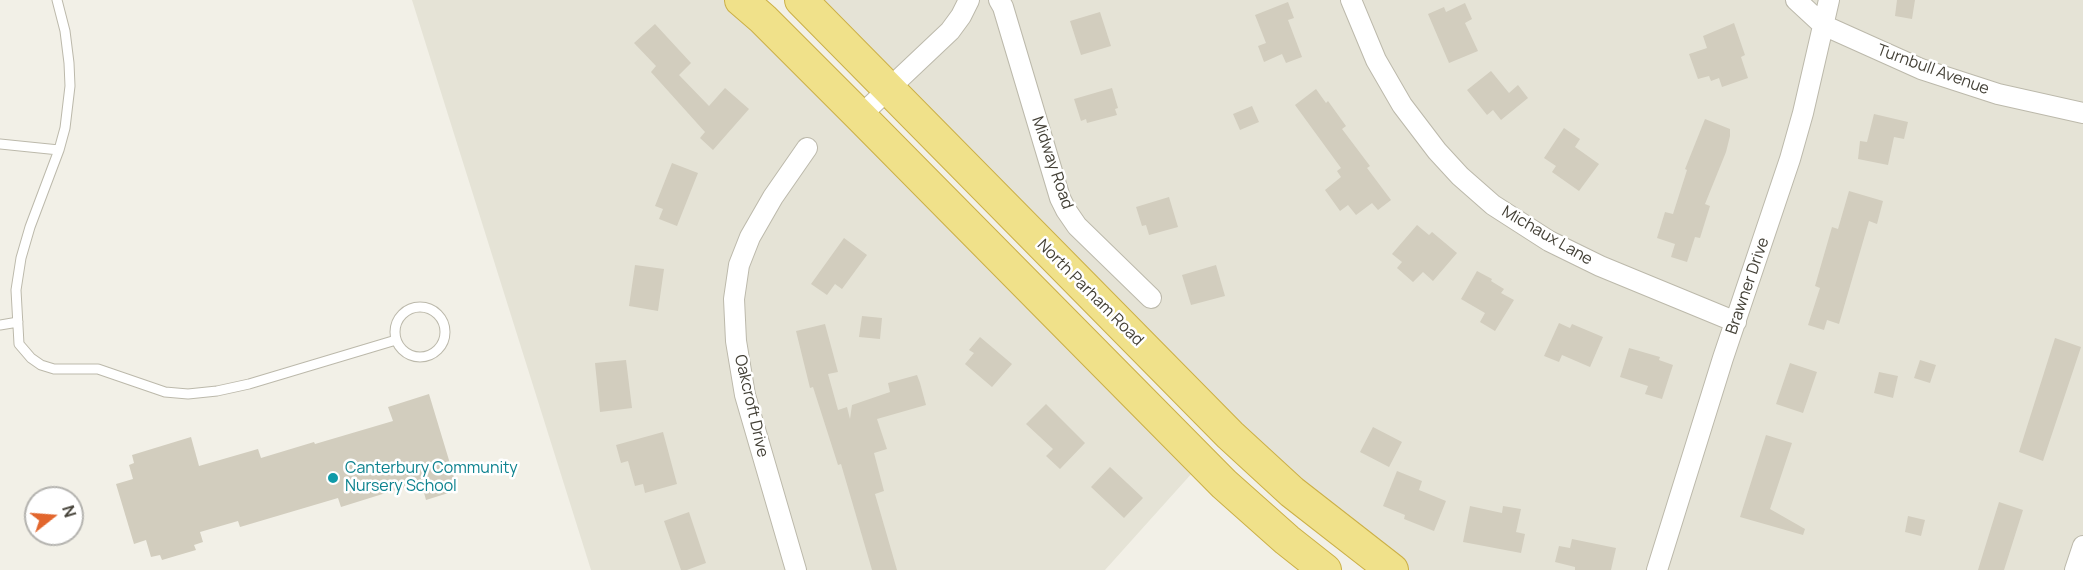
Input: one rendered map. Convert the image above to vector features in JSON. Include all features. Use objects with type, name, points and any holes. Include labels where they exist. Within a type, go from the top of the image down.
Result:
[{"type":"highway","points":[[741,0],[763,19],[1224,483],[1287,540],[1325,570]]},
{"type":"highway","name":"North Parham Road","points":[[801,0],[1230,435],[1292,492],[1392,570]]},
{"type":"street","points":[[860,116],[950,31],[969,0]]},
{"type":"street","name":"Midway Road","points":[[999,0],[1004,7],[1060,198],[1066,210],[1077,226],[1151,298]]},
{"type":"street","name":"Michaux Lane","points":[[1351,0],[1376,60],[1402,105],[1445,159],[1493,205],[1549,241],[1600,266],[1736,322]]},
{"type":"street","name":"Turnbull Avenue","points":[[1796,0],[1823,25],[1921,69],[1998,94],[2083,113]]},
{"type":"street","name":"Brawner Drive","points":[[1657,570],[1790,159],[1829,0]]},
{"type":"street","name":"Oakcroft Drive","points":[[796,570],[745,395],[736,341],[734,299],[739,265],[750,237],[773,197],[807,148]]},
{"type":"street","points":[[2075,570],[2083,546]]},
{"type":"lane","points":[[57,0],[65,31],[70,87],[65,128],[30,226],[21,258],[16,290],[19,344],[31,358],[41,365],[54,369],[98,369],[165,392],[188,394],[218,391],[249,384],[396,340]]},
{"type":"lane","points":[[0,144],[59,150]]},
{"type":"lane","points":[[412,308],[425,308],[436,313],[444,324],[445,337],[439,348],[428,356],[416,357],[404,351],[396,340],[398,321],[412,308]]},
{"type":"lane","points":[[0,325],[18,322]]},
{"type":"shaded area","points":[[412,0],[741,0],[1202,462],[1105,570],[591,570]]},
{"type":"shaded area","points":[[800,0],[2083,0],[2083,570],[1393,570]]},
{"type":"building","points":[[1897,0],[1915,0],[1912,19],[1895,16]]},
{"type":"building","points":[[1288,2],[1294,18],[1288,20],[1302,57],[1286,63],[1282,54],[1264,62],[1258,46],[1266,43],[1255,15]]},
{"type":"building","points":[[1465,3],[1472,19],[1465,23],[1478,51],[1449,63],[1428,14],[1444,7],[1446,12]]},
{"type":"building","points":[[1100,12],[1111,46],[1081,55],[1070,21]]},
{"type":"building","points":[[1734,23],[1745,55],[1741,57],[1748,78],[1722,87],[1719,78],[1711,81],[1709,76],[1698,79],[1689,54],[1707,48],[1703,36]]},
{"type":"building","points":[[655,24],[691,63],[679,75],[709,106],[725,88],[749,109],[713,150],[700,138],[705,132],[651,72],[656,66],[634,43]]},
{"type":"building","points":[[1491,71],[1509,93],[1518,85],[1528,98],[1501,120],[1493,110],[1487,115],[1467,90]]},
{"type":"building","points":[[1112,88],[1118,108],[1115,109],[1117,115],[1087,123],[1086,119],[1081,121],[1074,99]]},
{"type":"building","points":[[1316,89],[1346,126],[1342,129],[1370,166],[1367,168],[1391,200],[1378,210],[1372,203],[1356,215],[1348,205],[1340,211],[1325,190],[1341,177],[1337,171],[1341,168],[1295,105]]},
{"type":"building","points":[[1252,106],[1259,122],[1240,130],[1233,114]]},
{"type":"building","points":[[1874,114],[1908,122],[1904,139],[1894,137],[1888,165],[1858,159],[1860,141],[1867,142]]},
{"type":"building","points":[[1705,119],[1730,129],[1730,136],[1705,204],[1710,206],[1700,238],[1695,237],[1687,262],[1671,257],[1675,244],[1657,238],[1665,212],[1673,214],[1687,170],[1685,169]]},
{"type":"building","points":[[1564,128],[1580,139],[1575,147],[1599,164],[1579,191],[1552,172],[1556,166],[1544,158]]},
{"type":"building","points":[[672,163],[698,173],[677,226],[659,219],[663,209],[655,206]]},
{"type":"building","points":[[1849,191],[1883,201],[1877,224],[1869,221],[1839,324],[1827,320],[1824,330],[1808,325],[1820,288],[1815,286],[1832,227],[1838,229]]},
{"type":"building","points":[[1169,197],[1178,227],[1149,235],[1146,225],[1142,226],[1136,207]]},
{"type":"building","points":[[1417,225],[1429,235],[1432,232],[1457,253],[1433,281],[1423,272],[1413,282],[1397,268],[1402,262],[1392,254]]},
{"type":"building","points":[[844,238],[867,255],[842,289],[835,284],[827,295],[811,284]]},
{"type":"building","points":[[635,265],[664,269],[658,311],[629,306]]},
{"type":"building","points":[[1216,265],[1225,296],[1191,305],[1182,275]]},
{"type":"building","points":[[1477,271],[1492,279],[1491,281],[1504,289],[1501,293],[1514,300],[1495,331],[1480,322],[1485,313],[1461,299]]},
{"type":"building","points":[[862,316],[882,318],[880,339],[859,337]]},
{"type":"building","points":[[1559,323],[1570,328],[1572,324],[1603,337],[1590,367],[1562,355],[1559,362],[1544,356]]},
{"type":"building","points":[[825,324],[838,372],[828,374],[838,410],[847,407],[850,419],[852,405],[890,392],[888,383],[917,375],[920,383],[926,405],[877,419],[887,449],[874,453],[884,491],[875,494],[897,570],[872,570],[841,464],[838,465],[813,387],[810,388],[796,331]]},
{"type":"building","points":[[980,337],[1012,364],[992,387],[965,364],[974,353],[969,350]]},
{"type":"building","points":[[2055,338],[2081,347],[2043,461],[2019,452]]},
{"type":"building","points":[[1629,348],[1660,357],[1659,360],[1673,365],[1662,399],[1645,394],[1648,386],[1620,377]]},
{"type":"building","points":[[626,360],[632,408],[600,412],[595,363]]},
{"type":"building","points":[[1920,360],[1936,365],[1930,383],[1914,378]]},
{"type":"building","points":[[1790,363],[1817,372],[1803,413],[1776,404]]},
{"type":"building","points":[[1879,372],[1898,376],[1893,398],[1874,393]]},
{"type":"building","name":"Canterbury Community Nursery School","points":[[429,394],[458,490],[426,500],[421,482],[341,507],[338,498],[240,527],[238,521],[200,532],[203,542],[194,545],[196,550],[162,560],[160,555],[151,557],[146,540],[134,544],[116,484],[133,479],[129,465],[134,463],[132,455],[191,437],[199,466],[258,449],[261,458],[393,421],[388,407]]},
{"type":"building","points":[[1046,404],[1085,443],[1060,469],[1046,456],[1053,449],[1026,424]]},
{"type":"building","points":[[1373,427],[1402,442],[1389,467],[1360,452]]},
{"type":"building","points":[[663,432],[677,484],[645,493],[643,484],[635,486],[628,461],[621,463],[616,445]]},
{"type":"building","points":[[1766,435],[1792,443],[1770,509],[1805,529],[1803,535],[1740,517]]},
{"type":"building","points":[[1110,467],[1143,498],[1124,518],[1091,487]]},
{"type":"building","points":[[1397,471],[1422,481],[1419,490],[1446,501],[1434,531],[1404,519],[1405,515],[1383,506]]},
{"type":"building","points":[[1999,502],[2023,510],[2004,570],[1978,570]]},
{"type":"building","points":[[1470,506],[1502,513],[1503,506],[1521,509],[1516,532],[1525,534],[1521,553],[1463,542]]},
{"type":"building","points":[[689,512],[706,563],[681,570],[664,521]]},
{"type":"building","points":[[1908,516],[1925,520],[1921,536],[1905,532]]},
{"type":"building","points":[[1572,539],[1616,548],[1611,570],[1575,570],[1575,567],[1555,562],[1559,546],[1570,548]]},
{"type":"place","name":"Canterbury Community Nursery School","points":[[333,478]]}]
